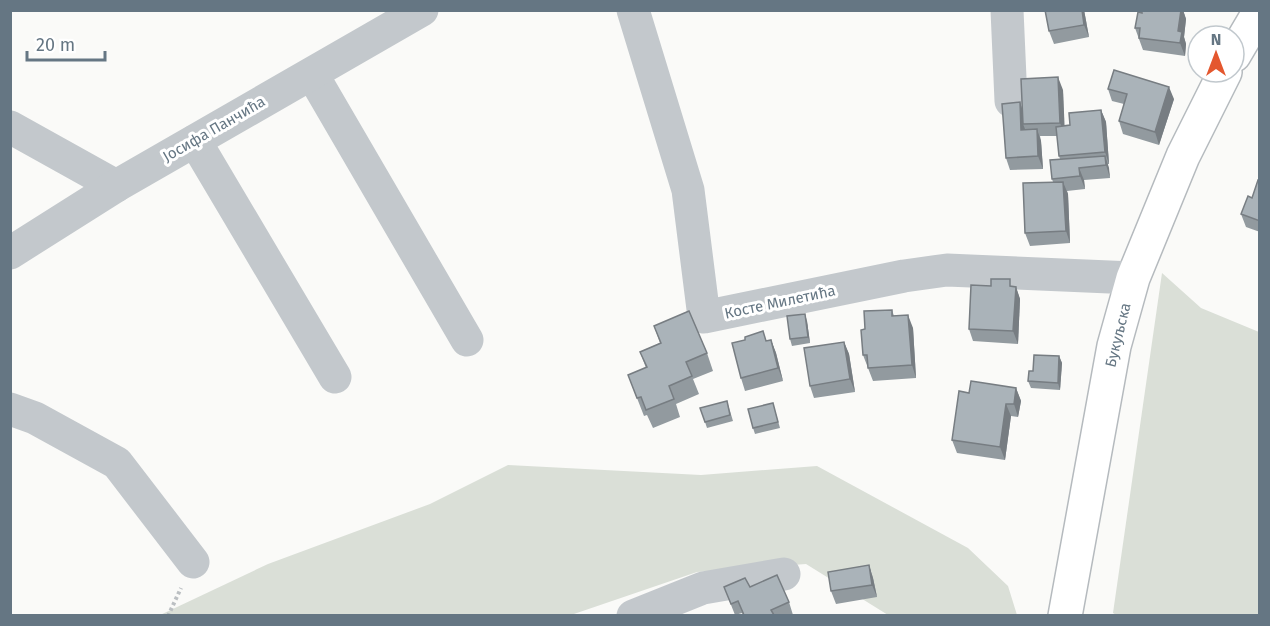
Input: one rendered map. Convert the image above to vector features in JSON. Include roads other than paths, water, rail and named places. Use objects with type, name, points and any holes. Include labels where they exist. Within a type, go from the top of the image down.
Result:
[{"type":"main road","points":[[1246,35],[1260,11]]},
{"type":"main road","name":"Букуљска","points":[[1065,615],[1114,346],[1133,278],[1184,156],[1219,84]]},
{"type":"street","name":"Косте Милетића","points":[[633,10],[688,190],[704,317],[904,276],[947,270],[1133,278]]},
{"type":"street","points":[[1007,10],[1011,101]]},
{"type":"street","name":"Јосифа Панчића","points":[[10,254],[116,186],[418,11]]},
{"type":"street","points":[[312,74],[467,340]]},
{"type":"street","points":[[10,127],[116,186]]},
{"type":"street","points":[[195,141],[335,377]]},
{"type":"street","points":[[10,409],[35,418],[117,463],[193,562]]},
{"type":"street","points":[[633,615],[703,588],[784,574]]}]
